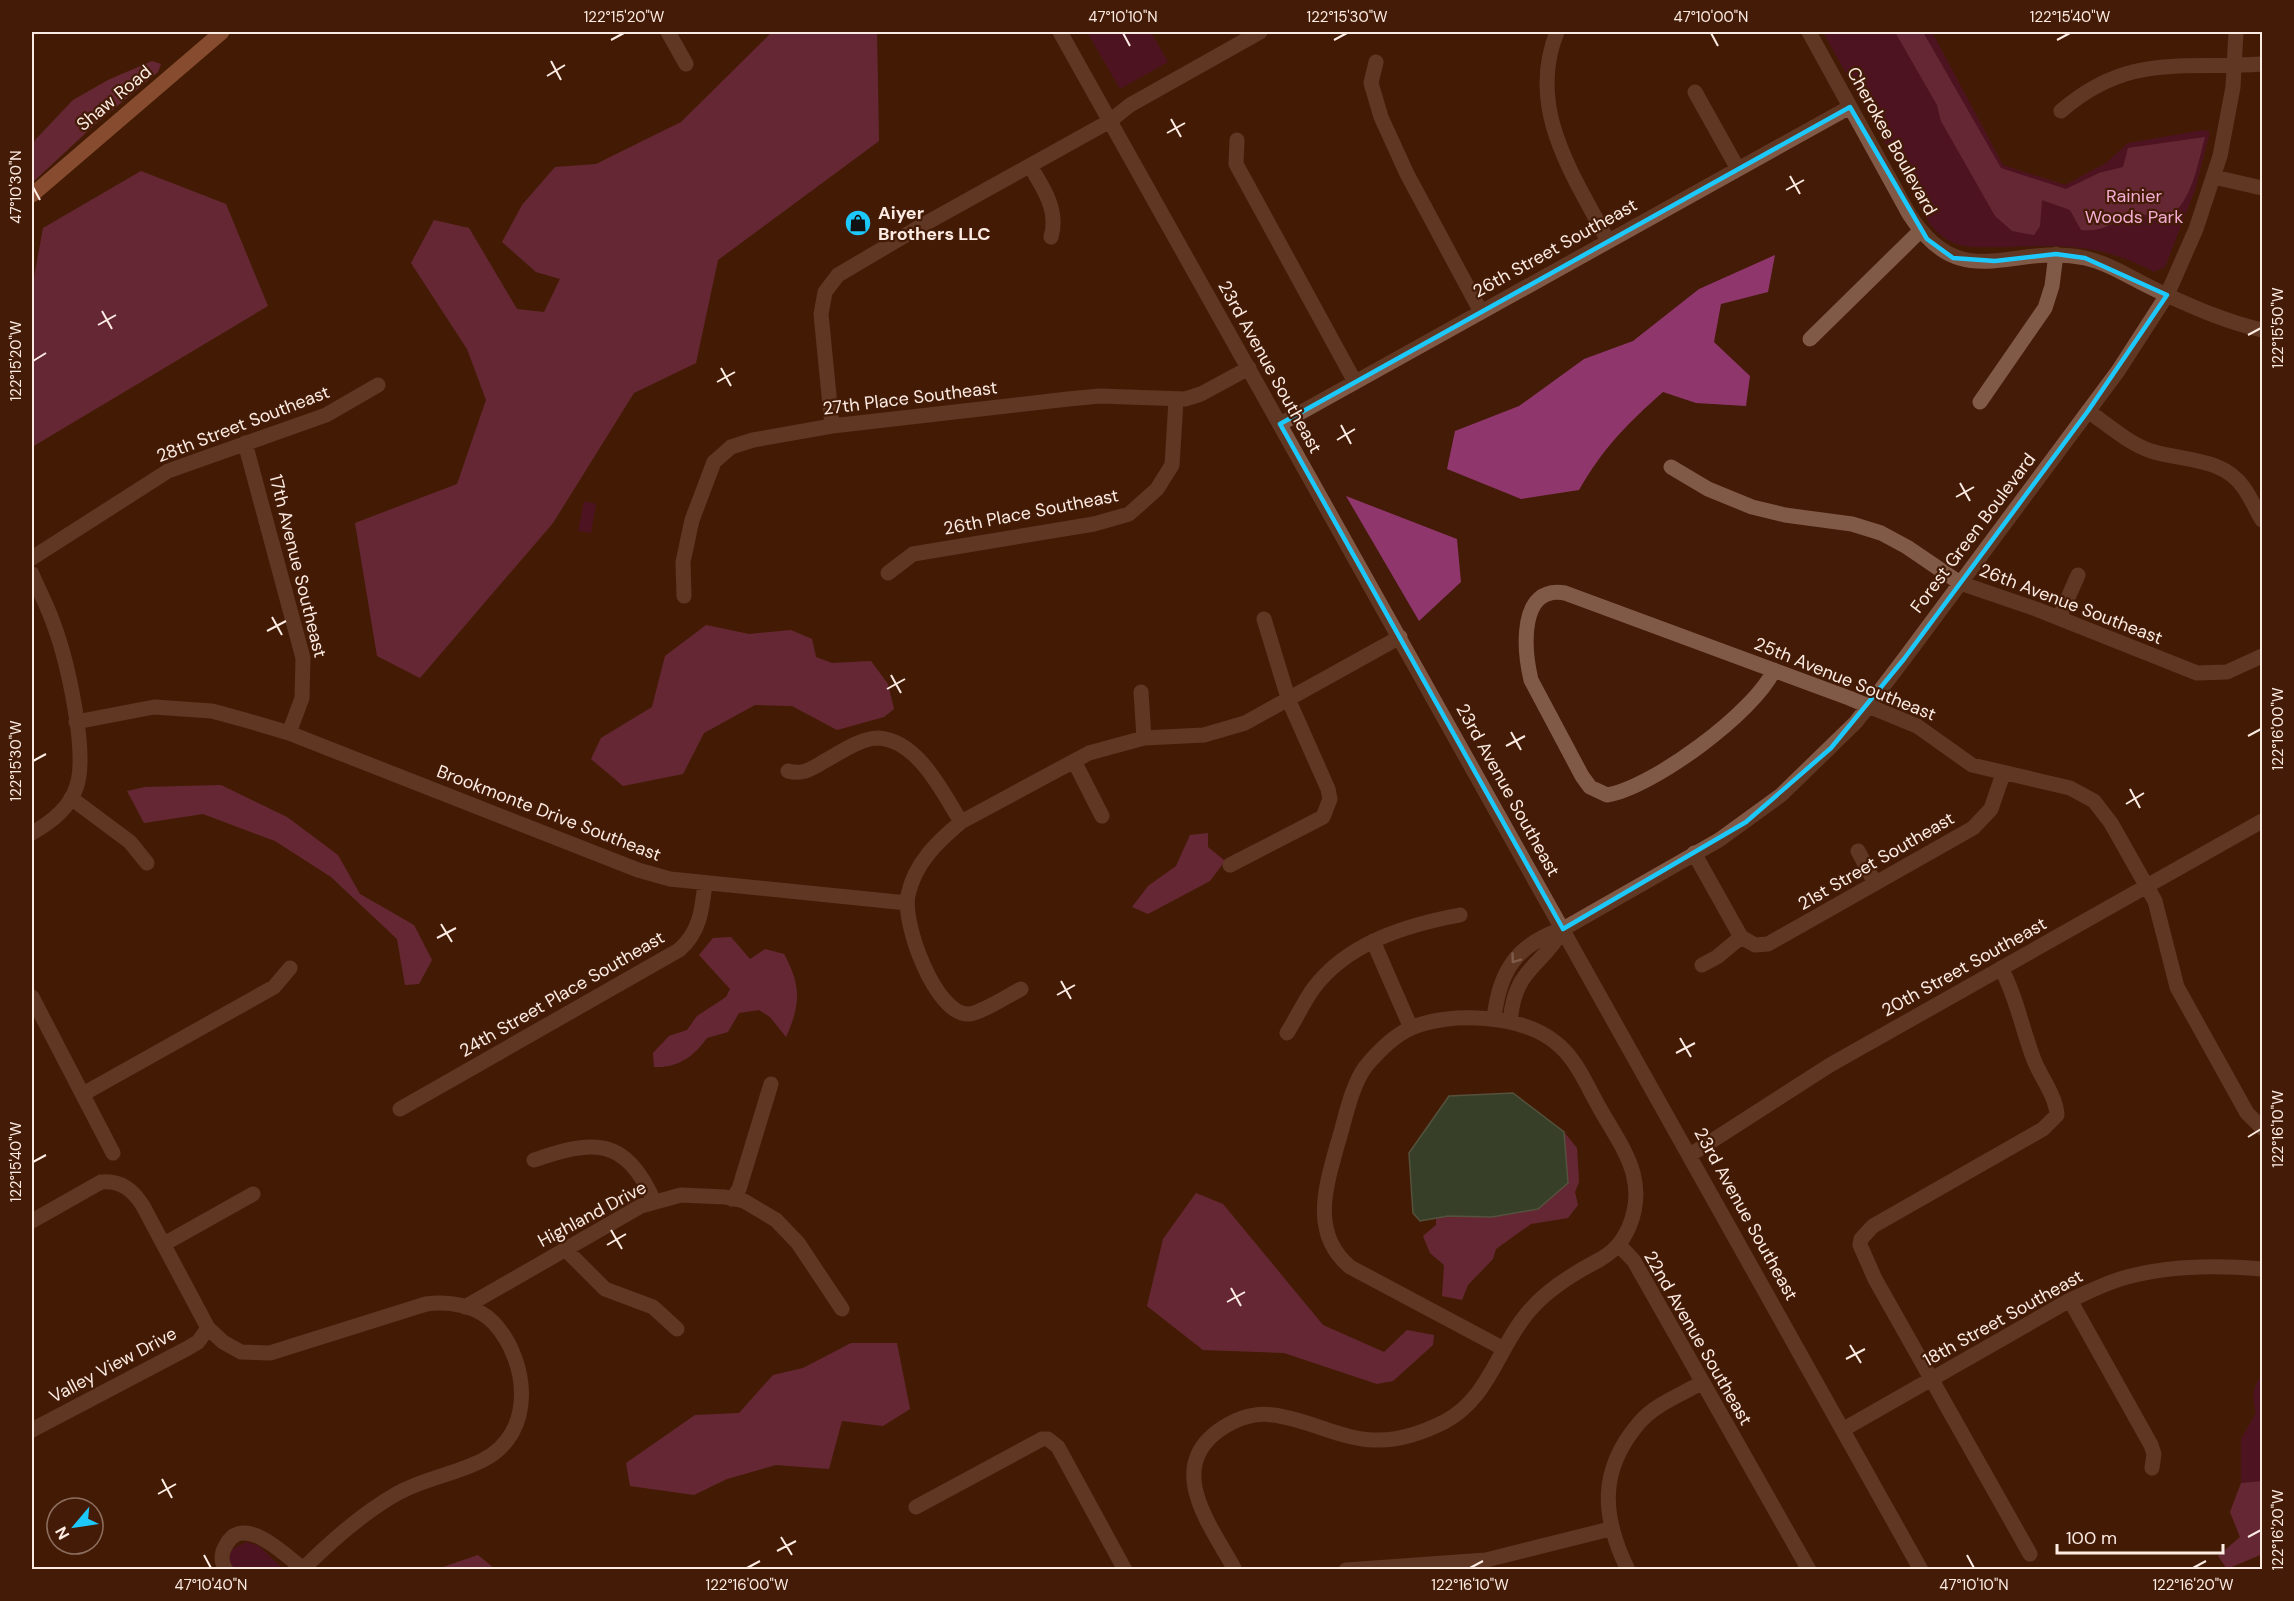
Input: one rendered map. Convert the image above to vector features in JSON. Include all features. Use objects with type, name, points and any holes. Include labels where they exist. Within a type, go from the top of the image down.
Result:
[{"type":"main road","name":"Shaw Road","points":[[32,195],[222,32]]},
{"type":"street","points":[[668,32],[686,64]]},
{"type":"street","name":"23rd Avenue Southeast","points":[[1060,32],[1921,1569]]},
{"type":"street","points":[[832,426],[821,314],[823,299],[831,283],[846,269],[1110,121],[1130,105],[1260,32]]},
{"type":"street","points":[[1557,32],[1550,53],[1546,78],[1550,120],[1560,150],[1608,241]]},
{"type":"street","name":"Cherokee Boulevard","points":[[1809,32],[1920,231],[1937,248],[1953,258],[1973,262],[2056,254],[2085,258],[2112,267],[2167,295],[2232,322],[2262,330]]},
{"type":"street","name":"Forest Green Boulevard","points":[[1494,1019],[1497,999],[1512,962],[1540,936],[1563,929],[1746,822],[1781,795],[1831,748],[1867,707],[2088,411],[2167,295],[2196,230],[2214,177],[2226,126],[2235,65],[2236,32]]},
{"type":"street","points":[[1376,62],[1371,83],[1381,117],[1407,174],[1481,312]]},
{"type":"street","points":[[2061,111],[2098,84],[2134,70],[2171,64],[2262,64]]},
{"type":"street","points":[[1695,92],[1738,169]]},
{"type":"street","name":"26th Street Southeast","points":[[1280,424],[1850,106]]},
{"type":"street","points":[[1237,140],[1236,164],[1355,382]]},
{"type":"street","points":[[1030,166],[1052,208],[1055,226],[1051,237]]},
{"type":"street","points":[[2214,177],[2262,188]]},
{"type":"street","points":[[1810,339],[1920,231]]},
{"type":"street","points":[[1980,402],[2040,317],[2052,286],[2056,254]]},
{"type":"street","name":"27th Place Southeast","points":[[684,596],[685,544],[708,476],[717,457],[739,443],[832,426],[1100,396],[1176,400],[1201,394],[1249,368]]},
{"type":"street","name":"28th Street Southeast","points":[[32,558],[168,471],[326,415],[378,385]]},
{"type":"street","name":"26th Place Southeast","points":[[888,573],[913,554],[1094,524],[1129,514],[1157,489],[1172,465],[1176,400]]},
{"type":"street","points":[[2088,411],[2134,443],[2151,451],[2215,465],[2227,471],[2244,488],[2262,520]]},
{"type":"street","name":"17th Avenue Southeast","points":[[246,443],[303,658],[302,698],[289,733]]},
{"type":"street","name":"26th Avenue Southeast","points":[[1671,467],[1708,489],[1752,507],[1785,515],[1852,524],[1881,533],[1908,547],[1960,583],[2059,618],[2204,674],[2227,672],[2262,656]]},
{"type":"street","points":[[32,574],[59,639],[82,761],[76,791],[58,816],[32,833]]},
{"type":"street","points":[[2059,618],[2078,575]]},
{"type":"street","name":"25th Avenue Southeast","points":[[1774,670],[1768,683],[1753,703],[1698,747],[1626,790],[1607,795],[1597,793],[1582,776],[1531,680],[1528,667],[1528,617],[1533,603],[1541,596],[1551,592],[1565,592],[1774,670],[1849,698],[1928,732],[1972,765],[2070,788],[2094,801],[2111,823],[2159,913],[2177,987],[2247,1113],[2262,1128]]},
{"type":"street","points":[[1230,865],[1310,825],[1323,817],[1329,806],[1328,789],[1289,700],[1264,619]]},
{"type":"street","points":[[1022,989],[970,1015],[958,1013],[946,1004],[912,939],[907,903],[912,880],[924,858],[961,822],[1089,753],[1144,738],[1192,737],[1216,733],[1245,723],[1400,637]]},
{"type":"street","points":[[1141,692],[1144,738]]},
{"type":"street","name":"Brookmonte Drive Southeast","points":[[76,722],[154,707],[212,711],[289,733],[638,870],[670,879],[907,903]]},
{"type":"street","points":[[788,771],[804,773],[871,739],[891,741],[911,753],[924,765],[961,822]]},
{"type":"street","points":[[1074,761],[1102,816]]},
{"type":"street","name":"21st Street Southeast","points":[[1741,937],[1755,945],[1768,944],[1979,823],[1991,809],[2003,774]]},
{"type":"street","points":[[71,798],[130,842],[147,863]]},
{"type":"street","name":"20th Street Southeast","points":[[1690,1155],[1830,1065],[2262,821]]},
{"type":"street","points":[[1857,851],[1875,883]]},
{"type":"street","points":[[1694,852],[1741,937],[1717,957],[1702,964]]},
{"type":"street","name":"24th Street Place Southeast","points":[[400,1109],[679,950],[692,937],[701,919],[705,884]]},
{"type":"street","points":[[1287,1034],[1319,982],[1345,959],[1373,942],[1430,921],[1460,915]]},
{"type":"street","points":[[1510,1022],[1513,1002],[1520,981],[1529,967],[1552,948],[1563,929]]},
{"type":"street","points":[[1373,942],[1411,1028],[1384,1048],[1367,1065],[1353,1095],[1326,1187],[1323,1217],[1332,1245],[1341,1260],[1357,1272],[1504,1348]]},
{"type":"street","points":[[83,1095],[274,987],[290,968]]},
{"type":"street","points":[[2001,968],[2014,995],[2031,1051],[2055,1101],[2057,1115],[2043,1129],[1873,1226],[1860,1239],[1863,1257],[2030,1554]]},
{"type":"street","points":[[32,997],[113,1153]]},
{"type":"street","name":"22nd Avenue Southeast","points":[[1411,1028],[1439,1022],[1494,1019],[1541,1032],[1565,1051],[1632,1169],[1638,1189],[1637,1204],[1625,1237],[1619,1245],[1634,1262],[1809,1569]]},
{"type":"street","points":[[732,1199],[739,1189],[771,1084]]},
{"type":"street","points":[[534,1161],[580,1147],[614,1151],[634,1165],[654,1201]]},
{"type":"street","points":[[32,1221],[94,1185],[112,1181],[121,1184],[136,1196],[208,1328],[232,1349],[253,1355],[289,1348],[426,1304],[443,1302],[465,1307],[491,1320],[499,1329],[518,1368],[522,1408],[512,1432],[497,1450],[482,1461],[413,1484],[386,1500],[352,1524],[303,1569],[256,1534],[242,1532],[229,1538],[222,1552],[223,1565],[226,1569]]},
{"type":"street","points":[[164,1244],[253,1194]]},
{"type":"street","name":"Highland Drive","points":[[465,1307],[654,1201],[681,1195],[744,1201],[767,1214],[787,1231],[813,1263],[842,1309]]},
{"type":"street","points":[[1235,1569],[1196,1497],[1193,1477],[1201,1449],[1217,1432],[1237,1420],[1255,1414],[1288,1418],[1362,1439],[1393,1440],[1408,1437],[1443,1422],[1464,1409],[1494,1372],[1504,1348],[1530,1310],[1547,1292],[1619,1245]]},
{"type":"street","points":[[566,1250],[605,1289],[652,1308],[677,1329]]},
{"type":"street","name":"18th Street Southeast","points":[[1844,1429],[2070,1300],[2125,1277],[2187,1268],[2262,1269]]},
{"type":"street","points":[[2070,1300],[2151,1445],[2154,1454],[2152,1468]]},
{"type":"street","name":"Valley View Drive","points":[[32,1430],[188,1348],[198,1342],[208,1328]]},
{"type":"street","points":[[1628,1569],[1610,1529],[1608,1488],[1611,1471],[1622,1449],[1646,1417],[1701,1383]]},
{"type":"street","points":[[916,1507],[1042,1439],[1048,1439],[1058,1447],[1125,1569]]},
{"type":"street","points":[[1346,1569],[1360,1566],[1459,1567],[1610,1529]]},
{"type":"highlighted area","points":[[1850,107],[1927,239],[1953,258],[1995,261],[2056,254],[2085,258],[2167,295],[2088,411],[1904,659],[1831,748],[1746,822],[1563,929],[1280,424]]},
{"type":"green space","points":[[772,32],[877,32],[879,141],[718,260],[696,363],[634,393],[553,523],[420,678],[377,656],[355,523],[457,484],[486,400],[467,349],[411,263],[434,220],[469,228],[517,309],[544,312],[560,279],[536,272],[502,242],[522,205],[555,167],[596,164],[681,122]]},
{"type":"green space","points":[[1087,32],[1151,32],[1168,62],[1120,89]]},
{"type":"green space","name":"Rainier Woods Park","points":[[1823,32],[1932,32],[2003,165],[2065,185],[2106,163],[2128,143],[2203,130],[2210,132],[2195,190],[2165,267],[2154,272],[2129,260],[2085,248],[2064,246],[1971,247],[1953,243],[1943,237],[1930,224]]},
{"type":"green space","points":[[1895,32],[1923,32],[2001,168],[2066,189],[2099,173],[2123,167],[2128,148],[2205,137],[2193,181],[2184,201],[2169,218],[2145,215],[2132,209],[2108,226],[2096,230],[2081,230],[2070,210],[2042,200],[2040,226],[2034,235],[2012,231],[1995,216],[1941,121],[1937,105]]},
{"type":"green space","points":[[152,61],[161,64],[158,72],[91,128],[32,183],[32,148],[35,140],[73,100],[108,80]]},
{"type":"green space","points":[[141,171],[226,204],[268,306],[32,447],[32,288],[43,228]]},
{"type":"green space","points":[[1775,255],[1768,292],[1721,304],[1714,342],[1750,376],[1746,406],[1696,403],[1663,392],[1616,437],[1597,461],[1579,490],[1521,499],[1447,469],[1455,431],[1519,406],[1584,359],[1633,341],[1699,289]]},
{"type":"green space","points":[[1346,496],[1457,539],[1461,582],[1419,621]]},
{"type":"green space","points":[[584,501],[596,504],[591,533],[578,531]]},
{"type":"green space","points":[[706,625],[749,634],[791,630],[812,639],[816,657],[832,663],[871,661],[888,684],[894,709],[884,717],[837,730],[792,706],[755,705],[704,733],[683,774],[623,786],[591,759],[601,738],[652,707],[665,656]]},
{"type":"green space","points":[[221,785],[287,817],[338,855],[360,894],[414,925],[432,960],[419,984],[405,985],[397,939],[331,877],[275,841],[203,814],[144,823],[127,791],[145,787]]},
{"type":"green space","points":[[1208,833],[1208,847],[1225,861],[1210,881],[1148,914],[1132,907],[1148,886],[1176,866],[1190,835]]},
{"type":"green space","points":[[731,937],[750,959],[765,949],[784,954],[794,975],[797,995],[794,1014],[786,1037],[770,1017],[759,1010],[739,1013],[728,1032],[707,1038],[684,1060],[670,1066],[654,1067],[653,1053],[669,1036],[687,1030],[697,1016],[726,997],[730,989],[699,955],[713,938]]},
{"type":"green space","points":[[1564,1132],[1577,1148],[1579,1182],[1575,1192],[1578,1205],[1568,1218],[1531,1224],[1496,1249],[1493,1259],[1468,1285],[1462,1300],[1442,1296],[1444,1265],[1430,1253],[1423,1236],[1436,1225],[1436,1218],[1568,1183]]},
{"type":"green space","points":[[1196,1193],[1223,1204],[1323,1325],[1384,1352],[1407,1330],[1434,1335],[1433,1345],[1393,1381],[1377,1384],[1284,1353],[1203,1350],[1147,1306],[1163,1239]]},
{"type":"green space","points":[[851,1343],[897,1343],[910,1409],[883,1426],[842,1421],[829,1469],[776,1465],[727,1479],[694,1495],[630,1486],[626,1463],[695,1415],[739,1413],[773,1375],[803,1368]]},
{"type":"green space","points":[[2262,1376],[2262,1481],[2241,1483],[2241,1439],[2256,1413],[2254,1393],[2256,1384]]},
{"type":"green space","points":[[2262,1481],[2262,1557],[2260,1555],[2227,1569],[2218,1556],[2240,1537],[2230,1512],[2241,1483]]},
{"type":"green space","points":[[247,1542],[259,1546],[283,1569],[233,1569],[229,1558],[232,1549]]},
{"type":"green space","points":[[478,1555],[495,1569],[437,1569]]},
{"type":"shaded area","points":[[1513,1093],[1564,1132],[1568,1183],[1538,1209],[1492,1217],[1448,1216],[1420,1221],[1413,1213],[1409,1153],[1449,1096]]},
{"type":"place","name":"Aiyer Brothers LLC","points":[[858,223]]}]
